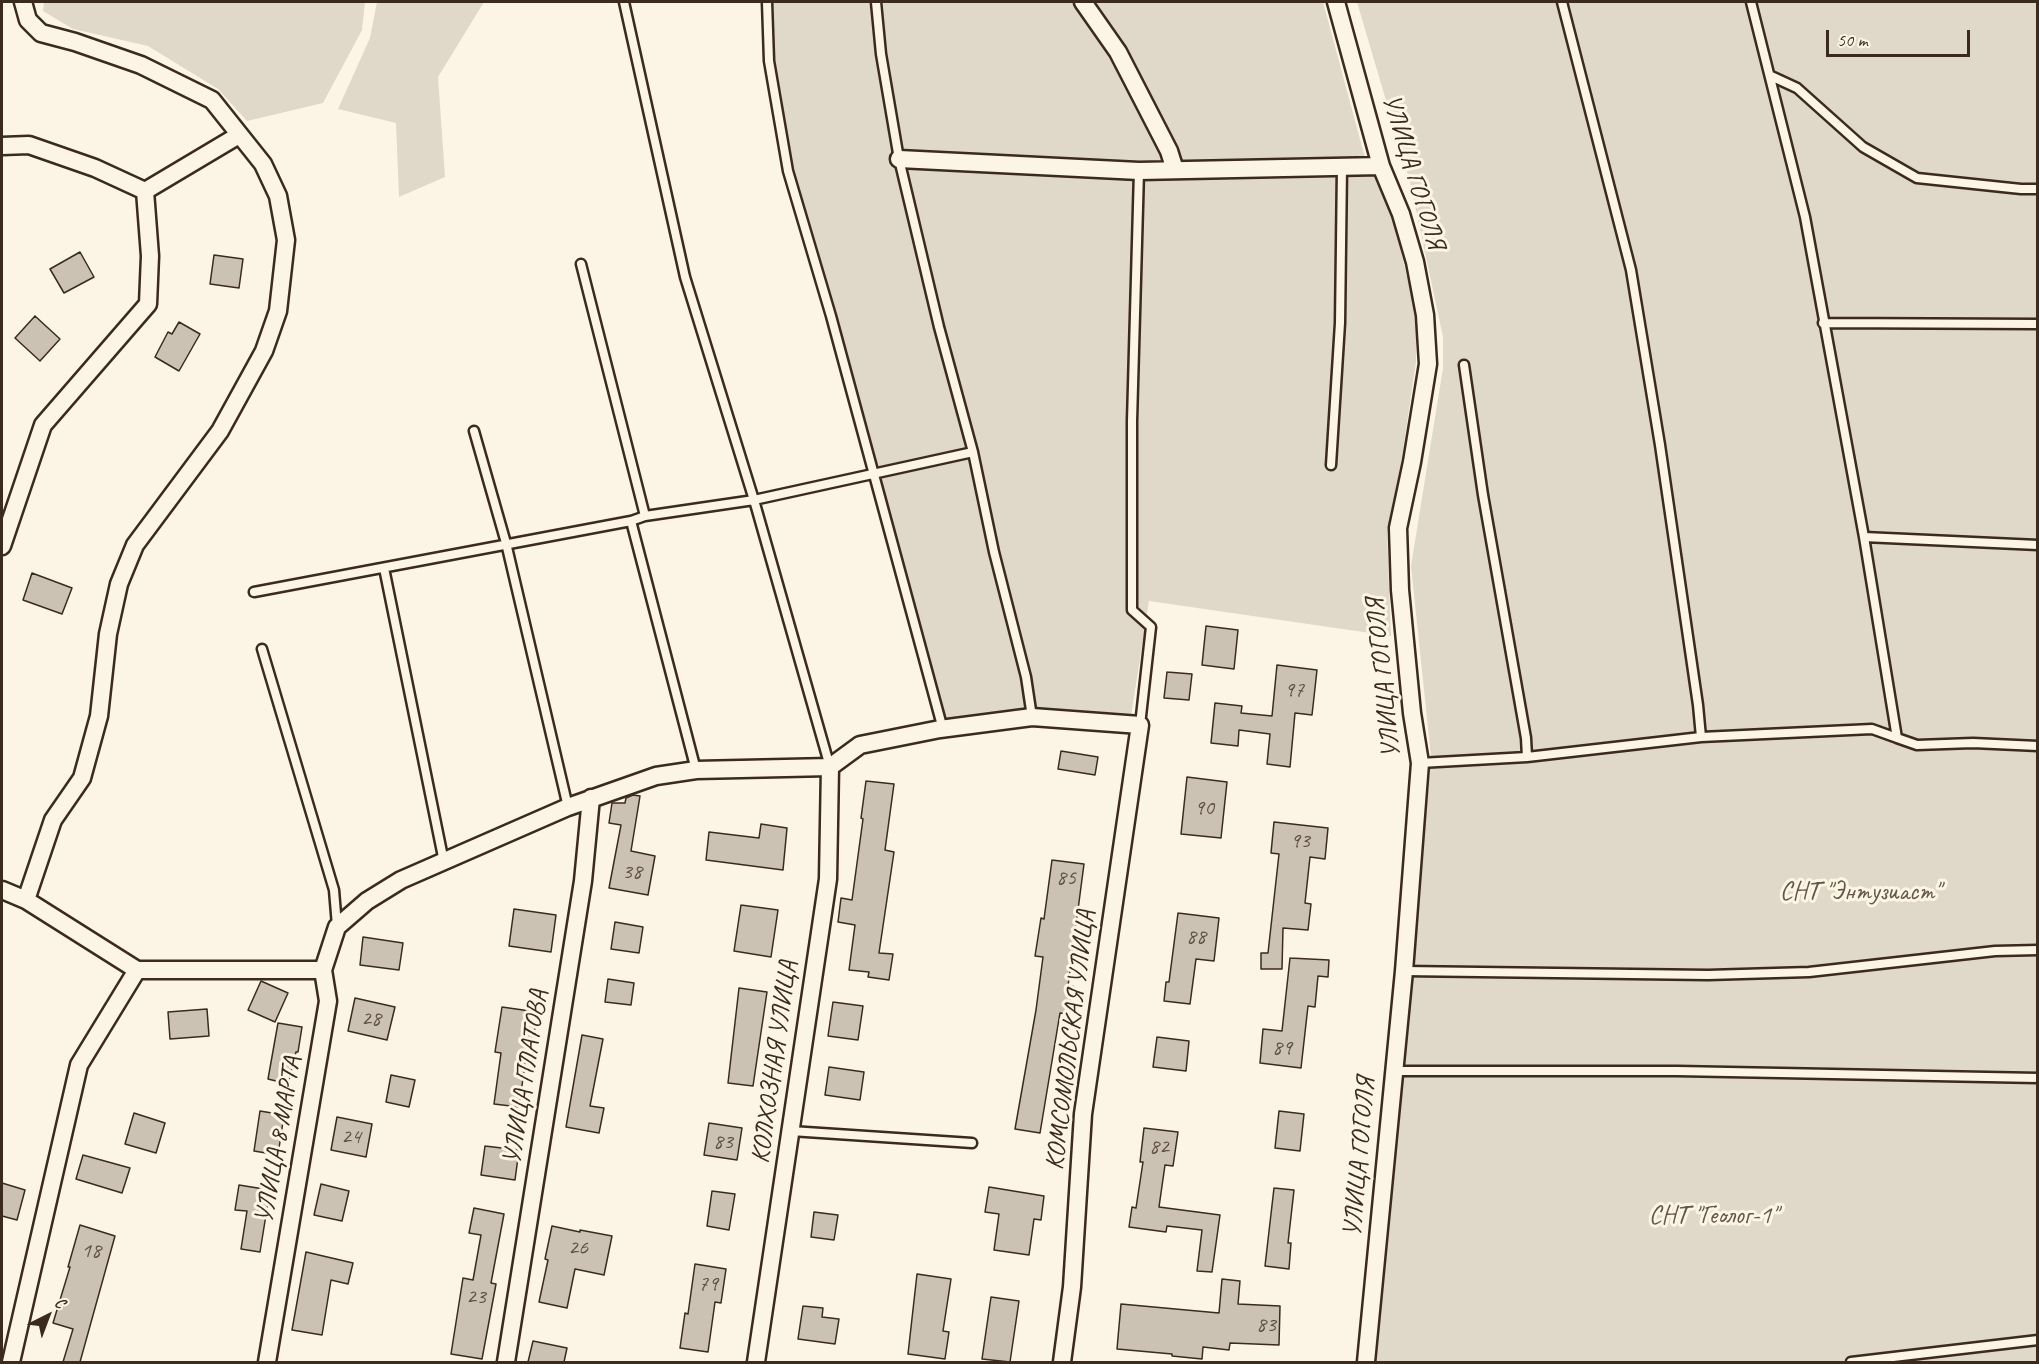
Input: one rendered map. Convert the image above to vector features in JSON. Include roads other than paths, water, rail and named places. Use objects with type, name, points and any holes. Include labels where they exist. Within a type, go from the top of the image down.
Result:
[{"type":"street","points":[[23,2],[28,20],[41,33],[141,65],[212,100],[263,164],[278,196],[286,240],[278,311],[264,351],[220,431],[135,545],[120,584],[110,624],[99,716],[81,778],[53,820],[26,900]]},
{"type":"street","points":[[1083,2],[1118,52],[1169,151],[1175,170]]},
{"type":"street","name":"УЛИЦА ГОГОЛЯ","points":[[1336,2],[1381,166],[1401,214],[1415,262],[1425,315],[1428,363],[1412,462],[1398,528],[1400,590],[1412,713],[1420,763],[1404,970],[1366,1362]]},
{"type":"street","points":[[145,191],[240,135]]},
{"type":"street","points":[[2,146],[29,145],[95,168],[145,191]]},
{"type":"street","points":[[899,159],[1139,171],[1381,166]]},
{"type":"street","points":[[2,546],[43,425],[148,304],[150,256],[145,191]]},
{"type":"street","points":[[337,927],[367,901],[392,885],[567,807],[656,776],[696,770],[830,767],[860,745],[940,729],[1032,717],[1140,725]]},
{"type":"street","name":"КОМСОМОЛЬСКАЯ УЛИЦА","points":[[1062,1362],[1072,1287],[1083,1114],[1140,725]]},
{"type":"street","name":"КОЛХОЗНАЯ УЛИЦА","points":[[756,1362],[828,879],[830,767]]},
{"type":"street","name":"УЛИЦА ПЛАТОВА","points":[[506,1362],[583,881],[591,798]]},
{"type":"street","points":[[2,890],[26,900],[137,970],[323,970]]},
{"type":"street","name":"УЛИЦА 8 МАРТА","points":[[267,1362],[328,1001],[323,970],[337,927]]},
{"type":"street","points":[[11,1362],[79,1065],[137,970]]},
{"type":"lane","points":[[624,2],[685,277],[754,500],[830,767]]},
{"type":"lane","points":[[767,2],[770,60],[788,171],[874,472],[941,722]]},
{"type":"lane","points":[[876,2],[881,54],[899,159],[973,452],[994,552],[1026,677],[1032,717]]},
{"type":"lane","points":[[1562,2],[1631,270],[1662,457],[1701,737]]},
{"type":"lane","points":[[1751,2],[1805,217],[1864,537],[1897,738]]},
{"type":"lane","points":[[1771,76],[1797,88],[1863,147],[1917,178],[2037,189]]},
{"type":"lane","points":[[1331,465],[1340,323],[1342,167]]},
{"type":"lane","points":[[1139,171],[1132,421],[1132,610],[1151,627],[1140,725]]},
{"type":"lane","points":[[581,264],[645,516]]},
{"type":"lane","points":[[1823,323],[2037,324]]},
{"type":"lane","points":[[1464,365],[1483,495],[1526,738],[1527,757]]},
{"type":"lane","points":[[474,431],[506,543],[567,807]]},
{"type":"lane","points":[[254,592],[631,521],[645,516],[754,500],[973,452]]},
{"type":"lane","points":[[631,521],[696,770]]},
{"type":"lane","points":[[1864,537],[2037,545]]},
{"type":"lane","points":[[384,568],[444,862]]},
{"type":"lane","points":[[261,649],[334,890],[337,927]]},
{"type":"lane","points":[[1420,763],[1527,757],[1701,737],[1872,729],[1917,745],[1973,743],[2037,746]]},
{"type":"lane","points":[[1404,970],[1708,975],[1809,972],[1995,951],[2037,950]]},
{"type":"lane","points":[[1394,1071],[1677,1071],[2037,1078]]},
{"type":"lane","points":[[790,1131],[972,1143]]},
{"type":"lane","points":[[1851,1362],[2037,1340]]},
{"type":"park label","name":"СНТ \"Энтузиаст\"","points":[[1860,892]]},
{"type":"park label","name":"СНТ \"Геолог-1\"","points":[[1713,1216]]}]
